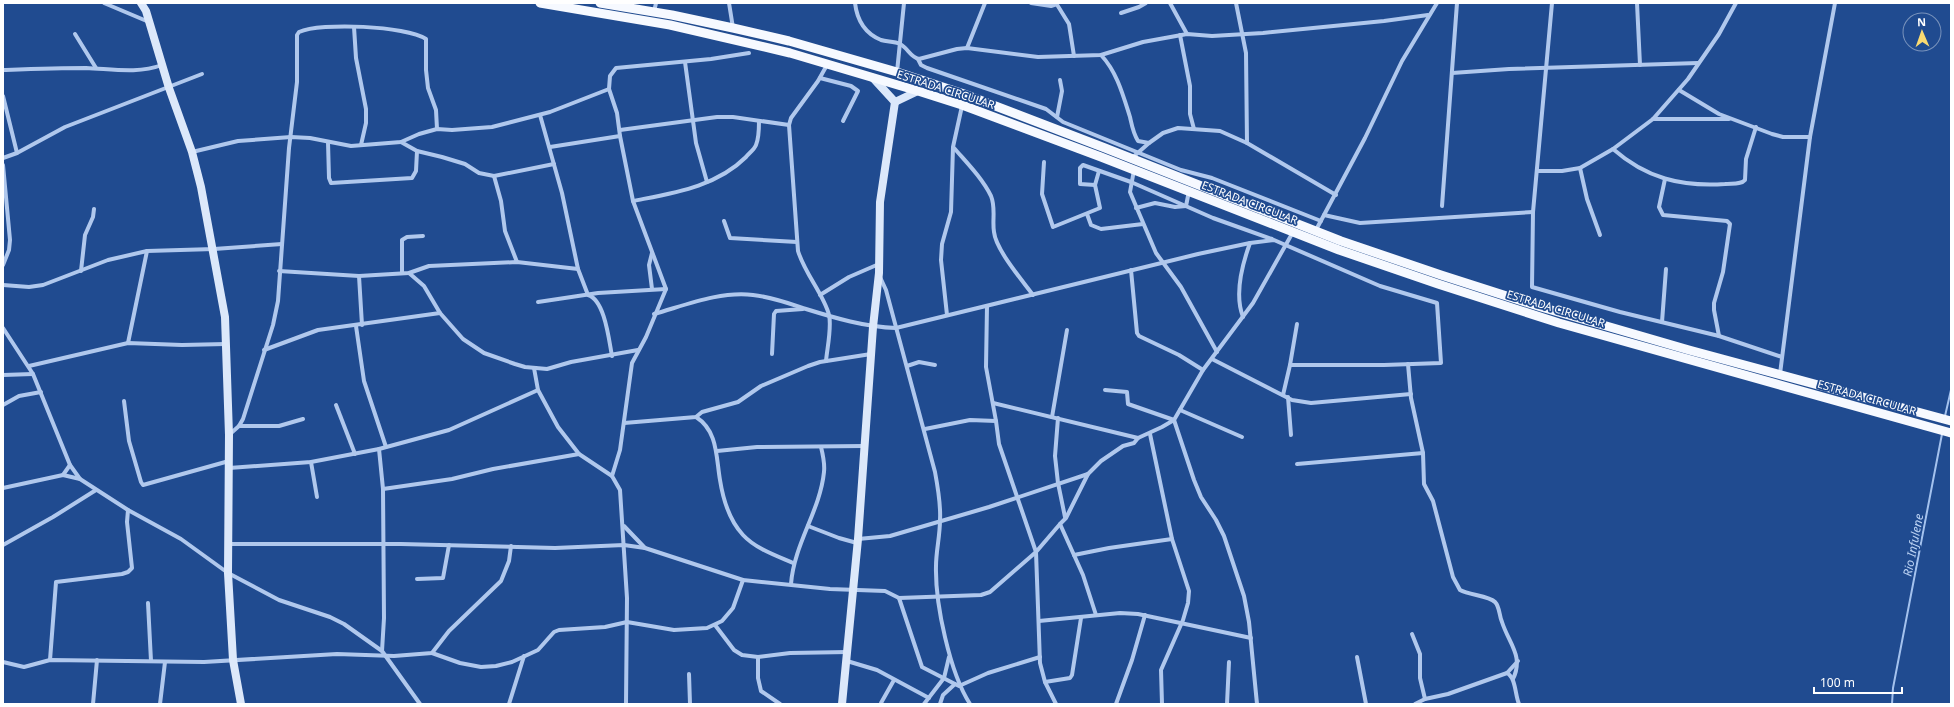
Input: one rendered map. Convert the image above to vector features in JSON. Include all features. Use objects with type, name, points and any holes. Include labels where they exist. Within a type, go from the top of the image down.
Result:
[{"type":"main road","name":"ESTRADA CIRCULAR","points":[[540,3],[670,25],[790,53],[918,91],[962,105],[1294,232],[1431,282],[1559,323],[1950,433]]},
{"type":"main road","name":"ESTRADA CIRCULAR","points":[[600,3],[655,8],[789,42],[897,72],[964,94],[1135,155],[1241,201],[1355,246],[1541,307],[1951,421]]},
{"type":"street","points":[[104,3],[149,22]]},
{"type":"street","points":[[141,3],[147,7],[149,22],[169,88],[192,152],[201,186],[214,249],[225,317],[230,464],[228,573],[233,660],[240,704]]},
{"type":"street","points":[[730,3],[733,28]]},
{"type":"street","points":[[855,3],[857,16],[866,31],[881,40],[900,44],[927,68],[1046,109],[1063,122],[1135,155],[1181,170],[1212,178],[1321,221]]},
{"type":"street","points":[[897,72],[904,3]]},
{"type":"street","points":[[967,48],[985,3]]},
{"type":"street","points":[[1031,3],[1051,6],[1056,4],[1069,24],[1074,56]]},
{"type":"street","points":[[1122,13],[1146,3]]},
{"type":"street","points":[[1170,3],[1187,34]]},
{"type":"street","points":[[1236,3],[1243,34],[1248,78],[1247,143]]},
{"type":"street","points":[[1316,230],[1336,194],[1402,61],[1428,15],[1437,3]]},
{"type":"street","points":[[1442,206],[1457,3]]},
{"type":"street","points":[[1552,3],[1538,171],[1533,212],[1532,287],[1620,312],[1719,336],[1782,358]]},
{"type":"street","points":[[1637,3],[1640,65]]},
{"type":"street","points":[[1538,171],[1562,171],[1580,168],[1613,148],[1653,120],[1679,90],[1736,3]]},
{"type":"street","points":[[1780,374],[1810,137],[1835,3]]},
{"type":"street","points":[[918,59],[957,49],[967,48],[1021,56],[1074,56],[1101,54],[1143,42],[1187,34],[1212,36],[1243,34],[1384,21],[1428,15]]},
{"type":"street","points":[[354,27],[356,58],[366,109],[366,123],[361,145]]},
{"type":"street","points":[[229,435],[239,426],[243,419],[275,314],[297,82],[297,35],[299,32],[354,27],[396,29],[414,33],[426,39],[428,88],[436,110],[436,129]]},
{"type":"street","points":[[75,34],[96,68]]},
{"type":"street","points":[[1180,35],[1190,86],[1190,114],[1194,129]]},
{"type":"street","points":[[612,476],[620,450],[632,363],[646,337],[654,314],[666,289],[633,201],[620,136],[618,113],[609,89],[610,76],[616,68],[685,62],[749,53]]},
{"type":"street","points":[[1101,54],[1114,71],[1124,97],[1135,136],[1138,141],[1149,143]]},
{"type":"street","points":[[685,62],[691,119],[707,182]]},
{"type":"street","points":[[1452,73],[1509,69],[1698,63]]},
{"type":"street","points":[[826,361],[829,316],[820,295],[801,262],[797,242],[789,125],[791,118],[820,78],[827,64]]},
{"type":"street","points":[[3,70],[96,68],[149,70],[162,65]]},
{"type":"street","points":[[3,158],[17,153],[65,127],[202,74]]},
{"type":"street","points":[[820,78],[851,86],[858,90],[843,121]]},
{"type":"street","points":[[873,78],[895,102]]},
{"type":"street","points":[[1058,117],[1062,91],[1060,80]]},
{"type":"street","points":[[192,152],[238,141],[291,137],[361,145],[401,142],[419,134],[436,129],[452,130],[492,127],[540,115],[574,104],[609,89]]},
{"type":"street","points":[[1679,90],[1731,119],[1783,137],[1810,137]]},
{"type":"street","points":[[895,102],[918,91]]},
{"type":"street","points":[[3,96],[17,153]]},
{"type":"street","points":[[842,704],[858,541],[873,327],[879,268],[880,202],[895,102]]},
{"type":"street","points":[[947,314],[941,260],[942,244],[951,212],[954,147],[962,105]]},
{"type":"street","points":[[540,115],[562,193],[578,269],[588,295]]},
{"type":"street","points":[[620,130],[691,119],[733,117],[789,125]]},
{"type":"street","points":[[1653,120],[1731,119]]},
{"type":"street","points":[[633,201],[672,193],[720,177],[754,148],[758,139],[759,121]]},
{"type":"street","points":[[1613,148],[1625,159],[1664,179],[1690,184],[1744,182],[1746,159],[1756,127]]},
{"type":"street","points":[[1135,155],[1163,133],[1178,128],[1220,131],[1247,143],[1336,194]]},
{"type":"street","points":[[550,147],[620,136]]},
{"type":"street","points":[[328,142],[328,178],[331,183],[412,178],[416,171],[417,151]]},
{"type":"street","points":[[401,142],[417,151],[465,164],[480,173],[494,176],[554,164]]},
{"type":"street","points":[[954,147],[985,185],[992,198],[994,234],[1012,266],[1033,295]]},
{"type":"street","points":[[1044,162],[1042,194],[1052,227],[1100,208],[1095,185],[1099,171]]},
{"type":"street","points":[[3,165],[10,240],[9,250],[3,264]]},
{"type":"street","points":[[1095,185],[1080,184],[1080,168],[1086,166],[1131,182],[1186,206],[1286,245],[1380,286],[1437,303],[1441,363],[1290,366]]},
{"type":"street","points":[[1580,168],[1587,199],[1600,235]]},
{"type":"street","points":[[1134,170],[1130,192],[1156,253],[1181,287],[1217,352]]},
{"type":"street","points":[[494,176],[501,202],[505,231],[517,262]]},
{"type":"street","points":[[1664,179],[1659,207],[1663,215],[1727,221],[1730,224],[1723,272],[1714,302],[1719,336]]},
{"type":"street","points":[[1186,206],[1189,191]]},
{"type":"street","points":[[1241,201],[1243,191]]},
{"type":"street","points":[[1136,208],[1155,203],[1175,207],[1186,206]]},
{"type":"street","points":[[82,271],[85,235],[93,217],[94,210]]},
{"type":"street","points":[[1324,215],[1360,223],[1533,212]]},
{"type":"street","points":[[1087,214],[1090,225],[1101,229],[1143,224]]},
{"type":"street","points":[[724,221],[730,238],[797,242]]},
{"type":"street","points":[[993,403],[1138,438],[1150,434],[1174,420],[1203,370],[1243,317],[1294,232]]},
{"type":"street","points":[[402,273],[402,240],[407,237],[422,236]]},
{"type":"street","points":[[654,314],[726,295],[752,294],[780,300],[829,316],[873,327],[896,328],[947,314],[988,306],[1163,262],[1250,243],[1274,240]]},
{"type":"street","points":[[1243,317],[1239,307],[1239,296],[1244,262],[1250,243]]},
{"type":"street","points":[[3,285],[43,285],[127,254],[147,251],[214,249],[282,244]]},
{"type":"street","points":[[128,343],[147,251]]},
{"type":"street","points":[[652,253],[649,265],[652,289]]},
{"type":"street","points":[[279,272],[359,276],[409,273],[429,266],[517,262],[578,269]]},
{"type":"street","points":[[820,295],[849,276],[879,268]]},
{"type":"street","points":[[879,268],[925,429],[936,478],[940,520],[936,566],[938,598],[949,657],[957,685],[970,704]]},
{"type":"street","points":[[1662,322],[1666,269]]},
{"type":"street","points":[[1131,270],[1136,328],[1139,336],[1179,355],[1203,370]]},
{"type":"street","points":[[409,273],[424,286],[440,312],[462,339],[474,348],[515,364],[547,369],[571,362],[612,356],[638,350]]},
{"type":"street","points":[[359,276],[362,325]]},
{"type":"street","points":[[538,302],[588,295],[666,289]]},
{"type":"street","points":[[588,295],[593,296],[600,309],[612,356]]},
{"type":"street","points":[[988,306],[986,367],[1000,444],[1036,552],[1040,657],[1045,682],[1056,704]]},
{"type":"street","points":[[772,354],[774,314],[776,311],[805,309]]},
{"type":"street","points":[[264,350],[318,330],[356,326],[440,312]]},
{"type":"street","points":[[1291,435],[1286,396],[1297,324]]},
{"type":"street","points":[[356,326],[364,381],[386,447]]},
{"type":"street","points":[[3,328],[29,366],[70,465],[80,479],[128,510],[181,539],[228,573],[280,600],[330,617],[344,624],[382,651],[420,704]]},
{"type":"street","points":[[1052,417],[1066,330]]},
{"type":"street","points":[[29,366],[128,343],[182,346],[227,344]]},
{"type":"street","points":[[624,423],[696,417],[702,412],[738,402],[761,386],[808,366],[826,361],[872,354]]},
{"type":"street","points":[[1212,359],[1299,402],[1312,403],[1411,394]]},
{"type":"street","points":[[907,366],[919,362],[935,365]]},
{"type":"street","points":[[1408,364],[1411,394],[1423,453],[1424,484],[1433,501],[1453,577],[1460,590],[1495,602],[1503,626],[1512,642],[1518,661],[1518,667],[1513,679],[1515,694],[1519,704]]},
{"type":"street","points":[[534,368],[538,390],[558,427],[579,454],[612,476],[620,490],[624,525],[627,622],[626,704]]},
{"type":"street","points":[[3,375],[33,374]]},
{"type":"street","points":[[124,401],[130,441],[143,485],[230,464],[311,462],[386,447],[449,430],[538,390]]},
{"type":"street","points":[[1105,390],[1126,392],[1128,404],[1174,420]]},
{"type":"street","points":[[3,405],[18,396],[41,392]]},
{"type":"street","points":[[336,405],[355,454]]},
{"type":"street","points":[[1180,410],[1242,437]]},
{"type":"street","points":[[696,417],[702,421],[709,430],[717,451],[723,494],[734,524],[744,536],[758,547],[794,563]]},
{"type":"street","points":[[1058,418],[1055,456],[1058,483],[1066,518]]},
{"type":"street","points":[[239,426],[279,426],[303,419]]},
{"type":"street","points":[[925,429],[970,420],[996,422]]},
{"type":"street","points":[[1174,420],[1201,497],[1216,520],[1224,536],[1244,596],[1251,638],[1257,704]]},
{"type":"street","points":[[1150,434],[1172,539],[1189,591],[1188,603],[1161,670],[1162,704]]},
{"type":"street","points":[[228,544],[449,544],[576,548],[624,545],[645,548],[743,580],[852,590],[885,591],[898,598],[938,598],[986,594],[1036,552],[1066,518],[1088,474],[1101,461],[1123,446],[1134,443],[1138,438]]},
{"type":"street","points":[[717,451],[757,447],[865,446]]},
{"type":"street","points":[[791,584],[794,563],[823,480],[824,469],[821,447]]},
{"type":"street","points":[[379,448],[383,489],[384,618],[382,651]]},
{"type":"street","points":[[1297,464],[1423,453]]},
{"type":"street","points":[[383,489],[452,479],[494,469],[579,454]]},
{"type":"street","points":[[311,462],[316,496]]},
{"type":"street","points":[[63,476],[70,465]]},
{"type":"street","points":[[808,526],[839,538],[858,541],[890,536],[1017,498],[1088,474]]},
{"type":"street","points":[[3,488],[63,476],[80,479]]},
{"type":"street","points":[[3,545],[53,517],[96,490]]},
{"type":"street","points":[[50,660],[56,582],[122,574],[128,572],[132,568],[128,510]]},
{"type":"street","points":[[1060,524],[1083,575],[1096,615]]},
{"type":"street","points":[[624,525],[645,548]]},
{"type":"street","points":[[1074,555],[1109,548],[1172,539]]},
{"type":"street","points":[[417,579],[443,578],[449,544]]},
{"type":"street","points":[[432,653],[449,631],[501,580],[509,561],[511,546]]},
{"type":"street","points":[[3,662],[24,667],[50,660],[165,662],[337,654],[413,656],[432,653],[460,663],[481,667],[496,666],[512,662],[538,650],[554,632],[559,630],[605,627],[627,622],[681,631],[700,630],[715,625],[726,617],[733,608],[743,580]]},
{"type":"street","points":[[898,598],[922,667],[957,685]]},
{"type":"street","points":[[148,603],[151,661]]},
{"type":"street","points":[[1039,621],[1120,613],[1145,615],[1251,638]]},
{"type":"street","points":[[1116,704],[1132,660],[1145,615]]},
{"type":"street","points":[[1045,682],[1070,678],[1072,675],[1081,618]]},
{"type":"street","points":[[715,625],[737,653],[758,657],[790,653],[848,652]]},
{"type":"street","points":[[1412,634],[1420,654],[1420,678],[1425,699]]},
{"type":"street","points":[[509,704],[524,656]]},
{"type":"street","points":[[758,657],[758,678],[761,691],[780,704]]},
{"type":"street","points":[[924,704],[944,678],[949,657]]},
{"type":"street","points":[[940,704],[943,695],[957,685],[988,673],[1040,657]]},
{"type":"street","points":[[1357,657],[1366,704]]},
{"type":"street","points":[[93,704],[97,660]]},
{"type":"street","points":[[847,661],[878,670],[929,698]]},
{"type":"street","points":[[1415,704],[1425,699],[1448,694],[1507,673],[1518,661]]},
{"type":"street","points":[[160,704],[165,662]]},
{"type":"street","points":[[1227,704],[1229,662]]},
{"type":"street","points":[[1507,673],[1513,679]]},
{"type":"street","points":[[689,674],[690,704]]},
{"type":"street","points":[[881,703],[894,680]]},
{"type":"waterway","name":"Rio Infulene","points":[[1945,416],[1951,390]]},
{"type":"waterway","name":"Rio Infulene","points":[[1892,704],[1893,688],[1942,434]]}]
